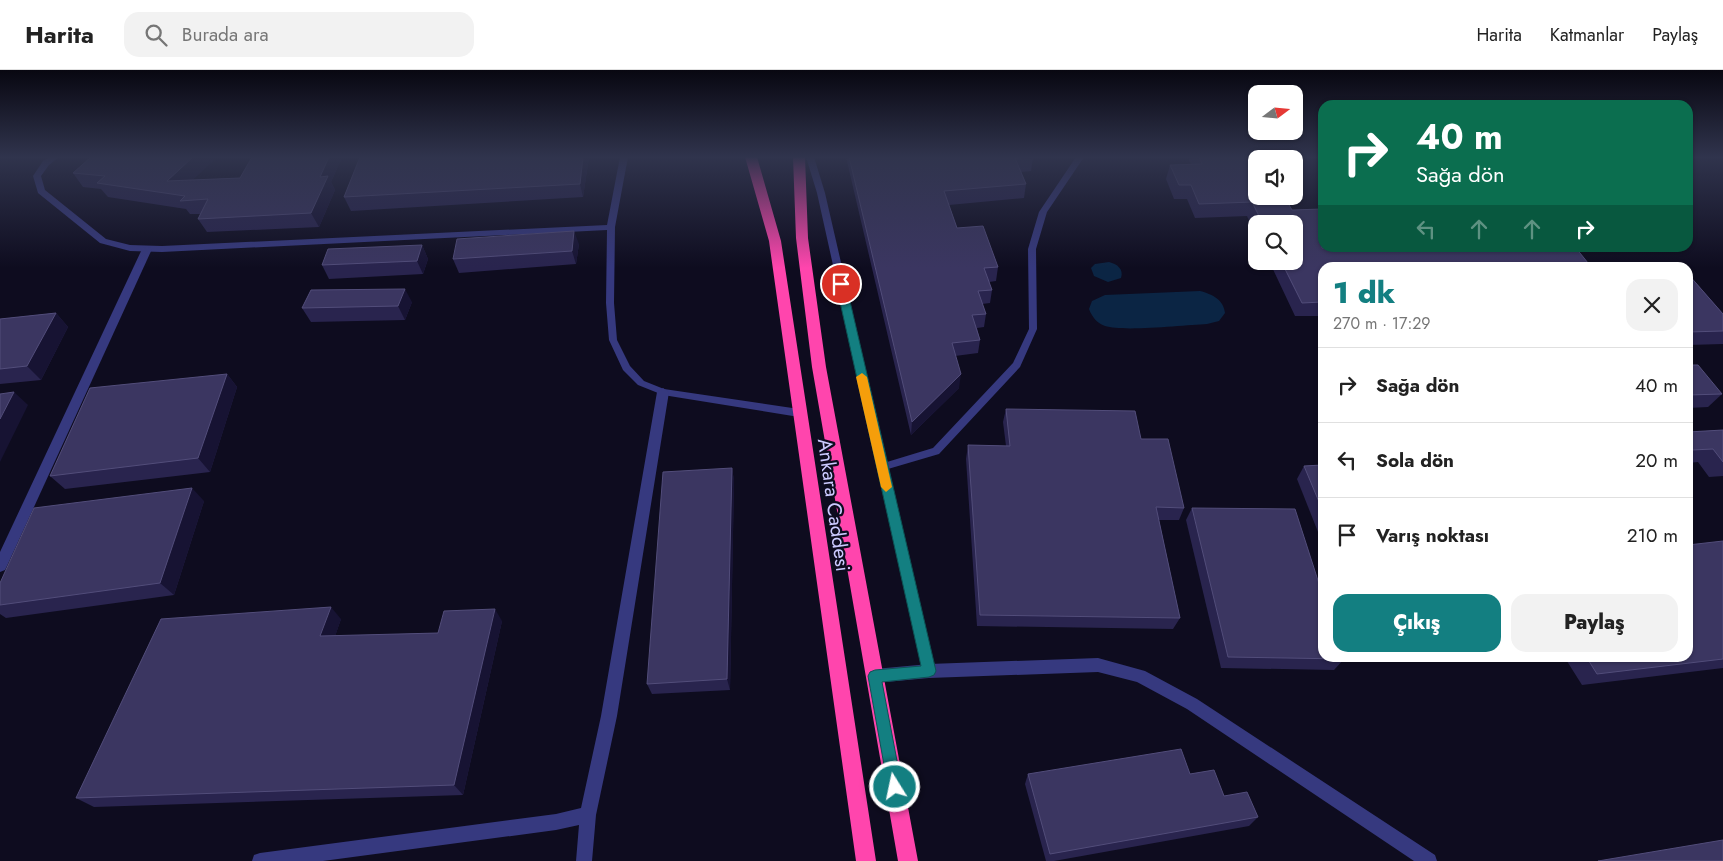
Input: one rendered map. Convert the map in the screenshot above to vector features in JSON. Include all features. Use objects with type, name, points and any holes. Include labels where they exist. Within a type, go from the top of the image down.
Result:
[{"type":"highway","name":"Ankara Caddesi","points":[[762,194],[775,241],[866,861]]},
{"type":"highway","name":"Ankara Caddesi","points":[[800,194],[802,238],[819,367],[908,861]]},
{"type":"street","points":[[0,566],[146,248]]},
{"type":"street","points":[[584,861],[588,815],[609,716],[663,392]]},
{"type":"street","points":[[875,676],[929,671],[1098,665],[1140,676],[1192,704],[1429,861]]},
{"type":"street","points":[[260,861],[556,822],[588,815]]},
{"type":"lane","points":[[45,194],[103,241],[130,248],[610,227]]},
{"type":"lane","points":[[617,194],[610,227],[610,303],[613,340],[626,368],[641,383],[663,392],[799,413]]},
{"type":"lane","points":[[821,194],[929,671]]},
{"type":"lane","points":[[882,467],[936,451],[1017,365],[1033,329],[1032,249],[1043,212],[1055,194]]},
{"type":"water","points":[[1109,262],[1119,267],[1122,272],[1121,278],[1108,282],[1094,276],[1091,268],[1095,264]]},
{"type":"water","points":[[1200,291],[1220,301],[1225,313],[1219,321],[1207,324],[1154,328],[1114,328],[1100,323],[1093,317],[1089,309],[1092,301],[1105,295]]},
{"type":"building","points":[[171,194],[320,194],[311,213],[198,219],[208,199],[180,201],[185,196]]},
{"type":"building","points":[[345,194],[400,194],[344,197]]},
{"type":"building","points":[[858,194],[945,194],[957,228],[983,226],[998,267],[984,268],[992,290],[978,291],[986,314],[972,315],[980,340],[952,343],[961,374],[912,422]]},
{"type":"building","points":[[1195,194],[1248,194],[1248,202],[1199,204]]},
{"type":"building","points":[[1254,205],[1289,205],[1292,210],[1318,209],[1318,252],[1579,252],[1587,262],[1318,262],[1318,302],[1302,303],[1286,270],[1303,270],[1303,215],[1258,215]]},
{"type":"building","points":[[574,231],[572,251],[453,259],[457,239]]},
{"type":"building","points":[[422,245],[417,261],[322,265],[328,249]]},
{"type":"building","points":[[1693,280],[1723,314],[1723,331],[1693,332]]},
{"type":"building","points":[[405,289],[398,306],[302,308],[311,290]]},
{"type":"building","points":[[56,313],[27,366],[0,369],[0,319]]},
{"type":"building","points":[[1693,365],[1698,365],[1722,394],[1693,395]]},
{"type":"building","points":[[227,374],[198,458],[50,476],[90,388]]},
{"type":"building","points":[[14,392],[0,419],[0,394]]},
{"type":"building","points":[[1006,409],[1135,411],[1141,439],[1168,439],[1184,508],[1156,507],[1180,618],[980,615],[968,445],[1010,446]]},
{"type":"building","points":[[1723,430],[1723,462],[1713,449],[1693,450],[1693,432]]},
{"type":"building","points":[[1318,465],[1318,499],[1304,466]]},
{"type":"building","points":[[732,468],[727,679],[647,684],[663,472]]},
{"type":"building","points":[[192,488],[160,583],[0,605],[0,583],[34,508]]},
{"type":"building","points":[[1192,508],[1295,509],[1318,581],[1318,659],[1228,657]]},
{"type":"building","points":[[1723,541],[1723,659],[1597,674],[1590,662],[1693,662],[1693,544]]},
{"type":"building","points":[[331,607],[320,636],[438,633],[444,611],[495,609],[454,785],[76,798],[161,619]]},
{"type":"building","points":[[1181,749],[1190,774],[1214,770],[1224,796],[1247,792],[1258,817],[1050,854],[1028,774]]},
{"type":"building","points":[[1723,840],[1723,861],[1598,861]]},
{"type":"slow traffic","points":[[862,377],[886,487]]},
{"type":"route","points":[[841,284],[929,671],[875,676],[895,787]]}]
